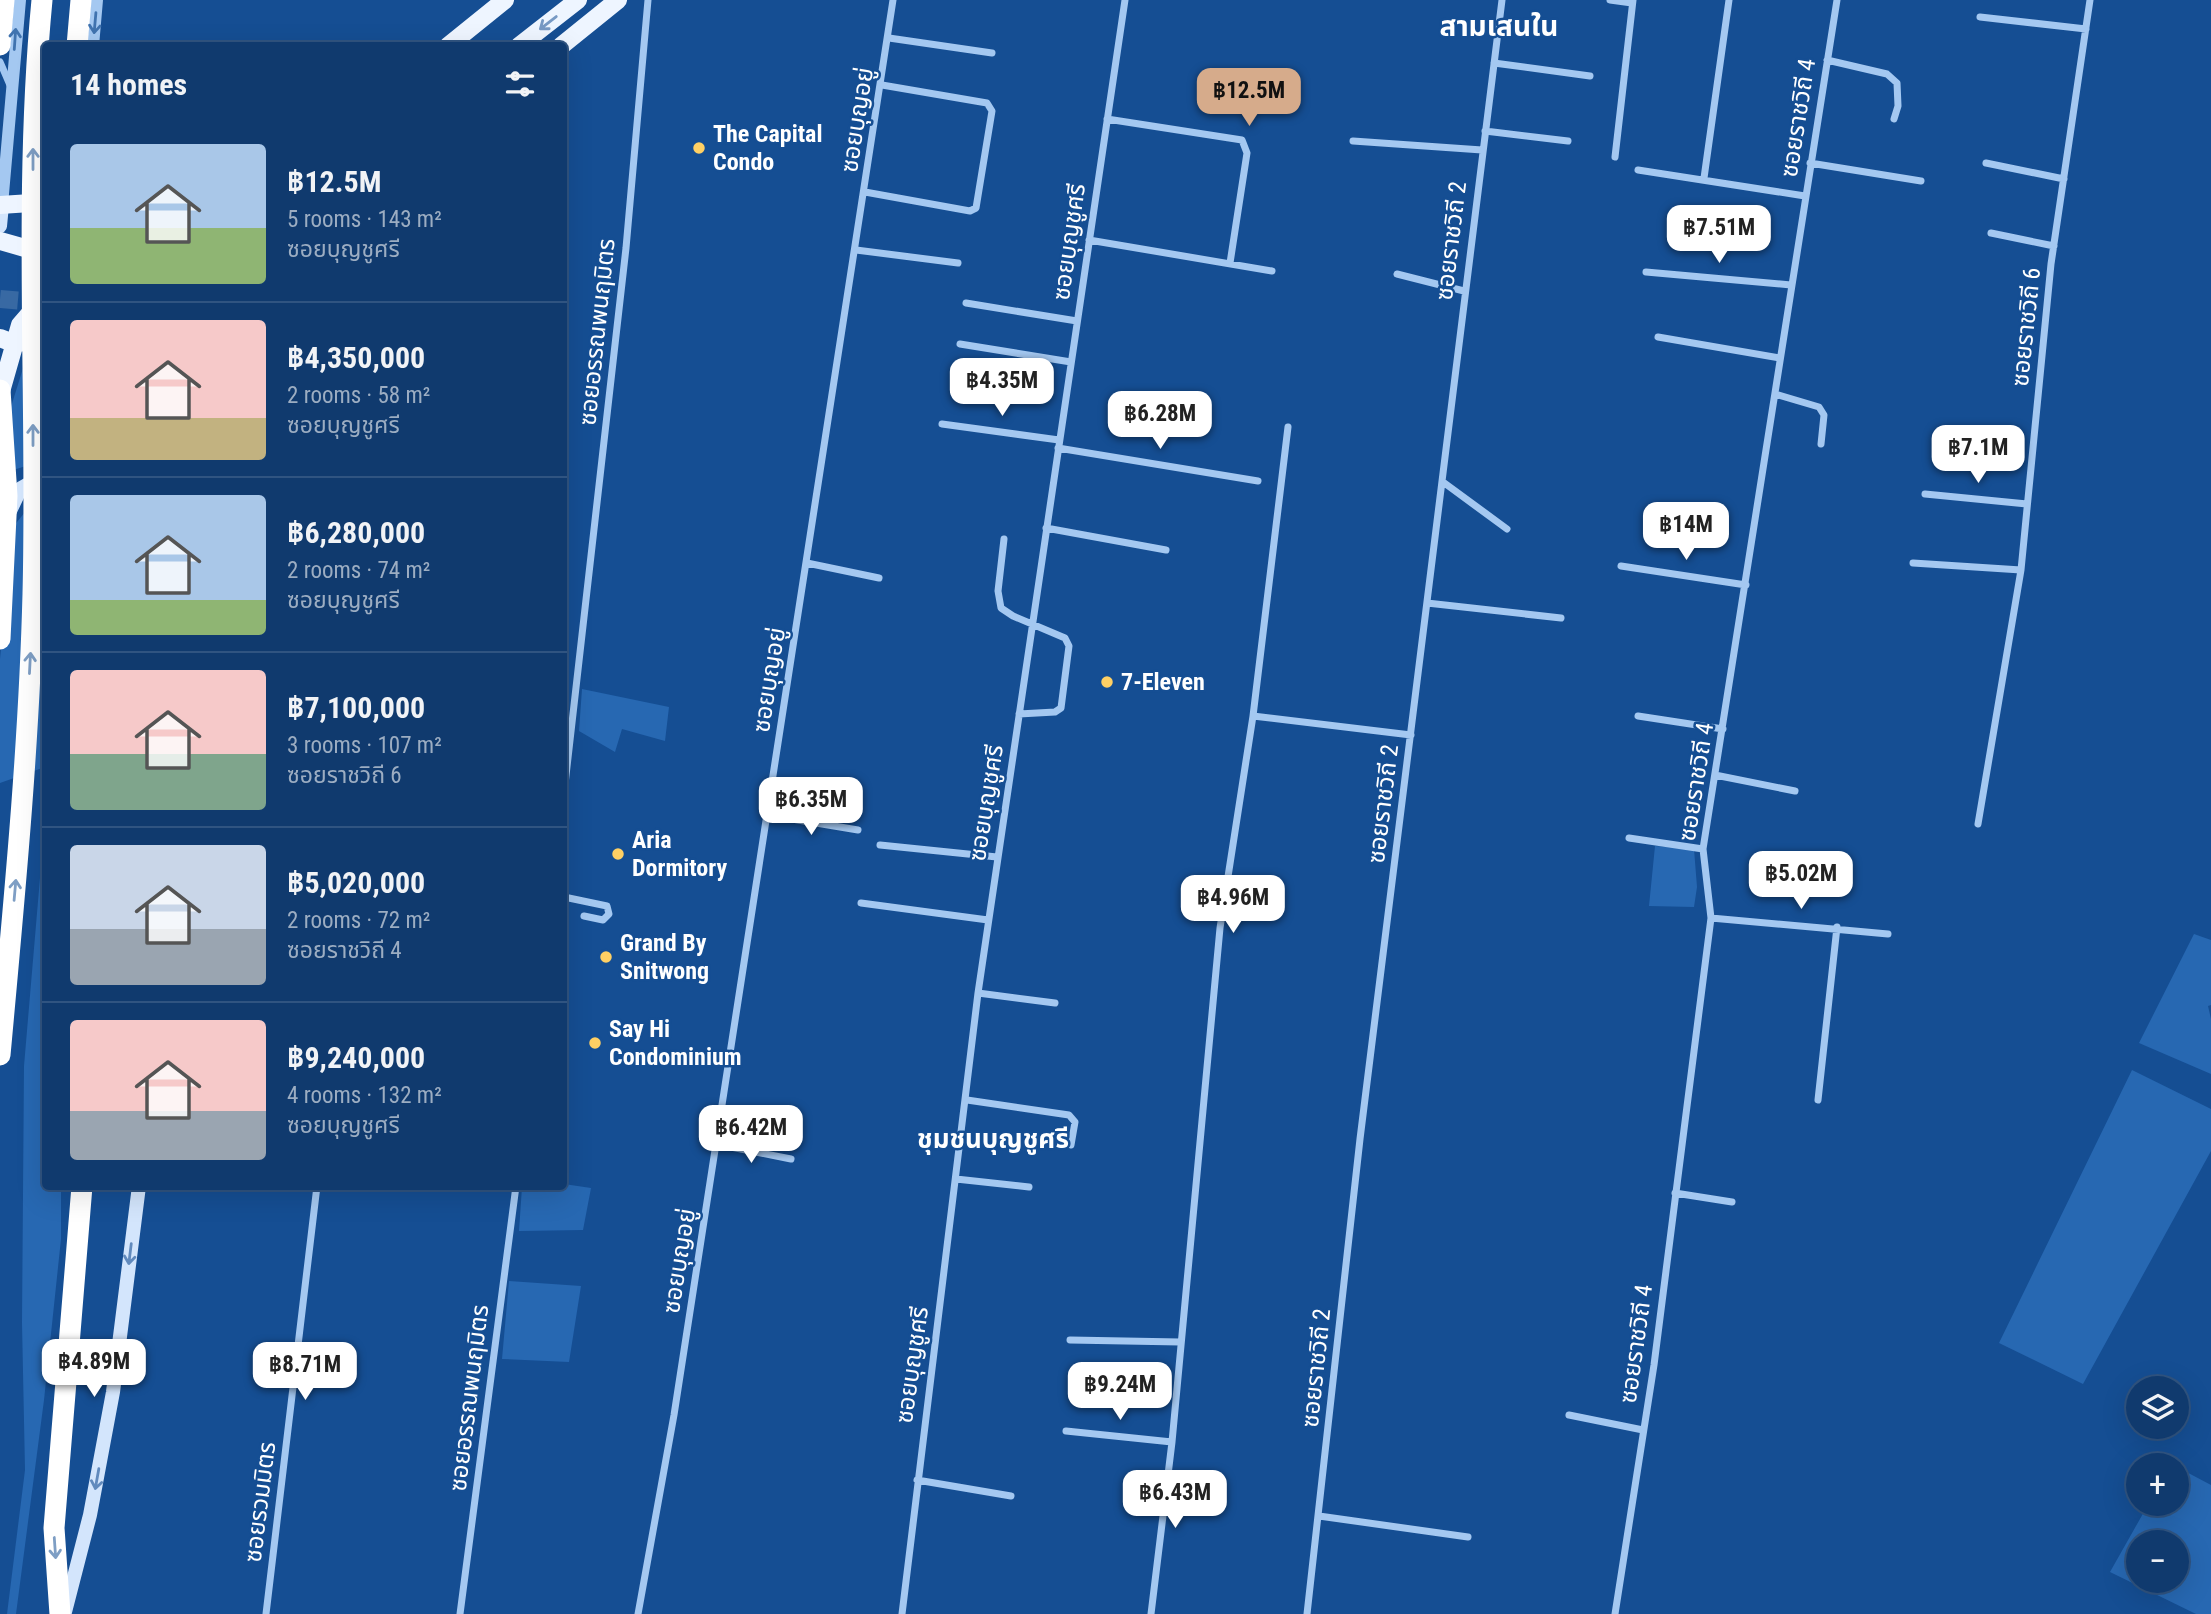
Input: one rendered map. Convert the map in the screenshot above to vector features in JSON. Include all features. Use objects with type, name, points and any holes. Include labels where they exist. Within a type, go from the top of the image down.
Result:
[{"type":"highway","points":[[0,45],[4,0]]},
{"type":"highway","points":[[0,1055],[23,806],[33,594],[33,96],[42,0]]},
{"type":"highway","points":[[77,42],[81,0]]},
{"type":"highway","points":[[0,393],[7,496],[0,639]]},
{"type":"highway","points":[[62,1614],[54,1528],[82,1190]]},
{"type":"main road","points":[[453,42],[505,0]]},
{"type":"main road","points":[[524,42],[578,0]]},
{"type":"main road","points":[[566,42],[618,0]]},
{"type":"main road","points":[[0,226],[1,205],[42,202]]},
{"type":"main road","points":[[0,242],[42,253]]},
{"type":"main road","points":[[0,393],[7,341],[42,299]]},
{"type":"main road","points":[[7,341],[42,341]]},
{"type":"main road","points":[[0,557],[10,507],[21,488],[42,476]]},
{"type":"main road","points":[[62,1614],[90,1515],[113,1392],[138,1190]]},
{"type":"street","points":[[1,205],[20,0]]},
{"type":"street","points":[[93,42],[97,0]]},
{"type":"street","name":"ซอยอรรณพนฤมิตร","points":[[567,767],[626,248],[648,0]]},
{"type":"street","name":"ซอยบุญอยู่","points":[[638,1614],[674,1415],[882,85],[893,0]]},
{"type":"street","name":"ซอยบุญชูศรี","points":[[902,1614],[988,920],[1125,0]]},
{"type":"street","name":"ซอยราชวิถี 2","points":[[1307,1614],[1362,1125],[1502,0]]},
{"type":"street","points":[[1610,0],[1632,2],[1615,157]]},
{"type":"street","points":[[1704,178],[1729,0]]},
{"type":"street","name":"ซอยราชวิถี 4","points":[[1615,1614],[1654,1365],[1711,918],[1703,849],[1837,0]]},
{"type":"street","name":"ซอยราชวิถี 6","points":[[1978,824],[2021,570],[2054,246],[2090,0]]},
{"type":"street","points":[[1980,17],[2086,29]]},
{"type":"street","points":[[889,38],[992,53]]},
{"type":"street","points":[[1827,60],[1887,74],[1897,83],[1898,106],[1894,119]]},
{"type":"street","points":[[0,62],[12,89]]},
{"type":"street","points":[[1494,62],[1590,76]]},
{"type":"street","points":[[865,192],[970,211],[976,208],[992,111],[987,103],[882,85]]},
{"type":"street","points":[[1107,119],[1242,140],[1247,153],[1230,263]]},
{"type":"street","points":[[1485,131],[1568,141]]},
{"type":"street","points":[[1353,141],[1482,150]]},
{"type":"street","points":[[1810,163],[1921,181]]},
{"type":"street","points":[[1986,163],[2064,179]]},
{"type":"street","points":[[1637,170],[1704,178],[1805,196]]},
{"type":"street","points":[[1991,233],[2054,246]]},
{"type":"street","points":[[1089,240],[1272,271]]},
{"type":"street","points":[[856,250],[958,263]]},
{"type":"street","points":[[1646,272],[1791,285]]},
{"type":"street","points":[[1396,274],[1464,291]]},
{"type":"street","points":[[966,303],[1077,321]]},
{"type":"street","points":[[1658,337],[1780,358]]},
{"type":"street","points":[[960,344],[1071,362]]},
{"type":"street","points":[[1775,394],[1819,407],[1824,415],[1821,444]]},
{"type":"street","points":[[942,424],[1258,481]]},
{"type":"street","points":[[1151,1614],[1172,1442],[1220,928],[1253,716],[1288,427]]},
{"type":"street","points":[[1443,482],[1507,529]]},
{"type":"street","points":[[1925,494],[2027,504]]},
{"type":"street","points":[[1046,528],[1166,550]]},
{"type":"street","points":[[1004,539],[999,600],[1001,607],[1013,616],[1065,638],[1069,646],[1061,708],[1055,712],[1019,714]]},
{"type":"street","points":[[807,563],[878,578]]},
{"type":"street","points":[[1913,563],[2021,570]]},
{"type":"street","points":[[1621,566],[1746,585]]},
{"type":"street","points":[[1427,603],[1561,618]]},
{"type":"street","points":[[1253,716],[1411,735]]},
{"type":"street","points":[[1638,716],[1723,729]]},
{"type":"street","points":[[1715,775],[1795,791]]},
{"type":"street","points":[[768,815],[858,831]]},
{"type":"street","points":[[1629,838],[1703,849]]},
{"type":"street","points":[[880,845],[997,857]]},
{"type":"street","points":[[567,898],[607,906],[609,914],[603,920],[584,916]]},
{"type":"street","points":[[861,903],[988,920]]},
{"type":"street","points":[[1711,918],[1888,934]]},
{"type":"street","points":[[1818,1100],[1838,928]]},
{"type":"street","points":[[978,993],[1055,1003]]},
{"type":"street","points":[[967,1100],[1069,1115],[1075,1122],[1071,1145]]},
{"type":"street","points":[[716,1144],[791,1159]]},
{"type":"street","points":[[956,1179],[1029,1186]]},
{"type":"street","name":"ซอยรวมมิตร","points":[[266,1614],[317,1190]]},
{"type":"street","name":"ซอยอรรณพนฤมิตร","points":[[460,1614],[515,1190]]},
{"type":"street","points":[[1675,1193],[1732,1202]]},
{"type":"street","points":[[1070,1340],[1180,1342]]},
{"type":"street","points":[[1569,1415],[1643,1430]]},
{"type":"street","points":[[1066,1430],[1172,1442]]},
{"type":"street","points":[[917,1480],[1011,1496]]},
{"type":"street","points":[[1319,1516],[1468,1537]]},
{"type":"shaded area","points":[[42,359],[42,461],[10,471],[10,410],[25,362]]},
{"type":"shaded area","points":[[42,491],[42,768],[0,783],[0,659],[13,527]]},
{"type":"shaded area","points":[[582,689],[669,707],[665,741],[622,729],[615,752],[579,731]]},
{"type":"shaded area","points":[[1655,846],[1694,849],[1697,887],[1694,907],[1649,906]]},
{"type":"shaded area","points":[[42,854],[42,1190],[61,1190],[61,1239],[44,1400],[16,1614],[7,1614],[25,1470],[22,1323],[24,1066]]},
{"type":"shaded area","points":[[2194,934],[2211,940],[2211,1005],[2208,1006],[2211,1019],[2211,1074],[2139,1043]]},
{"type":"shaded area","points":[[2132,1070],[2211,1109],[2211,1151],[2083,1384],[1999,1343]]},
{"type":"shaded area","points":[[567,1184],[591,1188],[583,1230],[519,1231],[522,1190],[567,1190]]},
{"type":"shaded area","points":[[509,1281],[581,1286],[569,1362],[502,1359]]},
{"type":"shaded area","points":[[2189,1473],[2211,1485],[2211,1614],[2196,1614],[2153,1593],[2189,1593],[2189,1530],[2134,1530],[2142,1516],[2189,1516]]},
{"type":"shaded area","points":[[2126,1544],[2126,1580],[2110,1572]]},
{"type":"tunnel","points":[[0,299],[42,303]]},
{"type":"place","name":"The Capital Condo","points":[[699,148]]},
{"type":"place","name":"7-Eleven","points":[[1107,682]]},
{"type":"place","name":"Aria Dormitory","points":[[618,854]]},
{"type":"place","name":"Grand By Snitwong","points":[[606,957]]},
{"type":"place","name":"Say Hi Condominium","points":[[595,1043]]},
{"type":"district","name":"สามเสนใน","points":[[1499,26]]},
{"type":"district","name":"ชุมชนบุญชูศรี","points":[[993,1139]]}]
